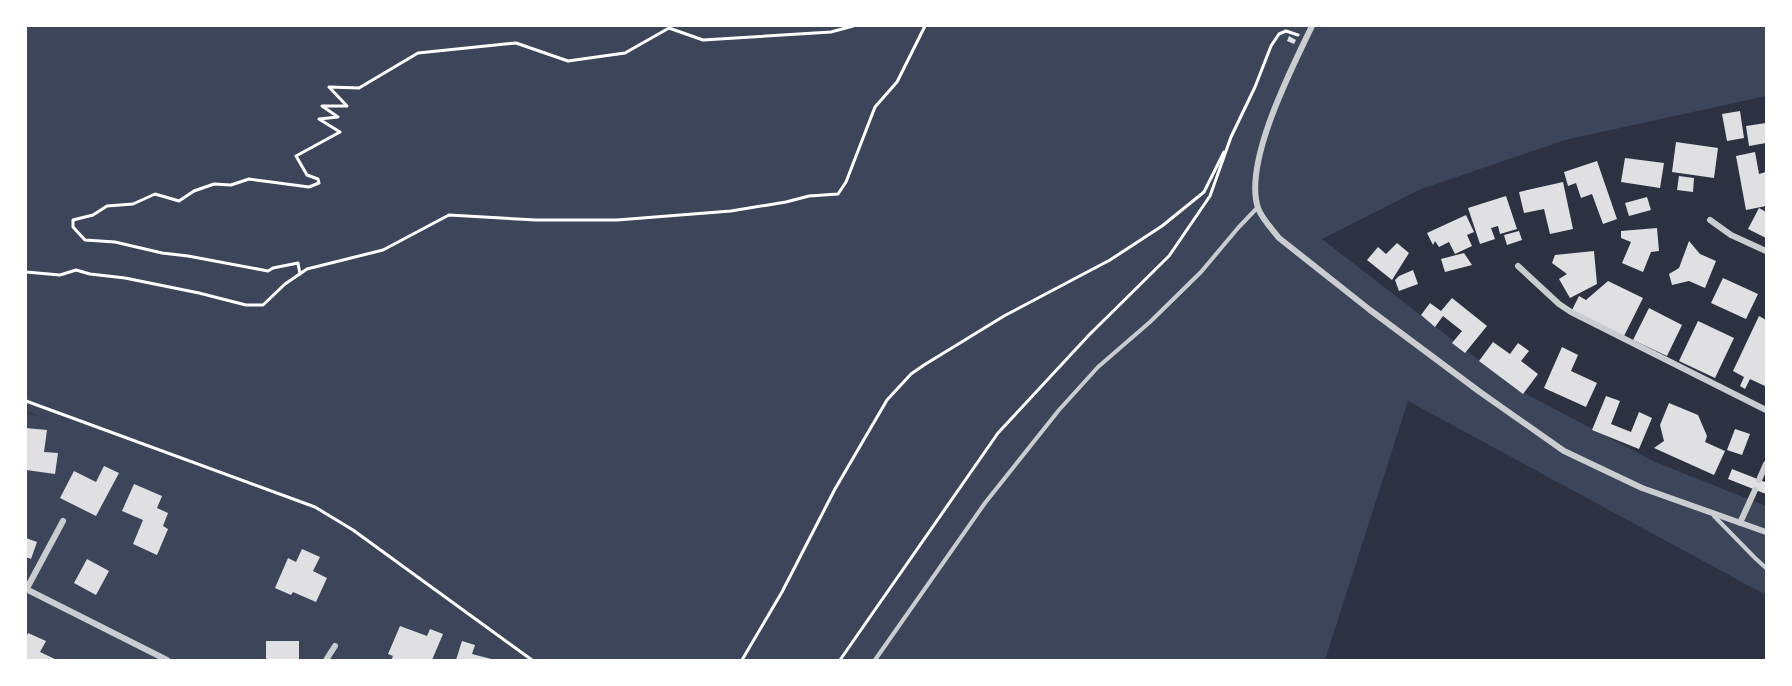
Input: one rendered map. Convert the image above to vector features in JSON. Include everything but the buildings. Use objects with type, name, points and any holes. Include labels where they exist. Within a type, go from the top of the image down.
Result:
[{"type":"street","points":[[1312,26],[1270,120],[1257,160],[1258,208],[1279,238],[1388,324],[1564,451],[1642,488],[1767,532]]},
{"type":"street","points":[[1710,220],[1731,235],[1767,251]]},
{"type":"street","points":[[1518,266],[1559,304],[1571,312],[1767,410]]},
{"type":"street","points":[[1760,480],[1767,464]]},
{"type":"street","points":[[1740,523],[1755,490]]},
{"type":"street","points":[[63,521],[26,589],[167,660]]},
{"type":"street","points":[[326,660],[334,646]]},
{"type":"lane","points":[[875,660],[985,503],[1059,410],[1098,367],[1201,272],[1258,208]]},
{"type":"lane","points":[[1710,512],[1767,568]]},
{"type":"path","points":[[300,274],[298,263],[268,271],[162,253],[115,242],[85,240],[73,227],[73,220],[93,215],[107,206],[133,204],[154,194],[179,201],[194,191],[214,184],[231,185],[249,179],[309,187],[319,183],[318,178],[307,175],[296,156],[340,132],[319,119],[338,117],[322,106],[347,106],[329,87],[358,88],[418,53],[516,42],[568,61],[625,53],[669,28],[703,40],[831,33],[853,26]]},
{"type":"path","points":[[26,272],[60,275],[76,270],[199,293],[246,305],[263,305],[285,284],[307,269],[383,250],[449,215],[536,220],[617,220],[731,211],[809,196],[838,194],[846,182],[876,107],[897,82],[925,26]]},
{"type":"path","points":[[742,660],[782,592],[835,489],[887,400],[911,374],[924,364],[1004,316],[1110,260],[1162,226],[1204,192],[1255,87],[1271,46],[1279,34],[1286,31],[1292,32],[1306,39]]},
{"type":"path","points":[[840,660],[998,433],[1089,335],[1169,256],[1210,196],[1232,137]]},
{"type":"path","points":[[26,401],[315,507],[353,530],[532,660]]},
{"type":"shaded area","points":[[26,26],[1766,26],[1766,96],[1565,140],[1419,190],[1322,239],[1515,388],[1655,462],[1766,506],[1766,591],[1764,594],[1408,401],[1325,660],[26,660],[26,412],[46,419],[26,411]]}]
